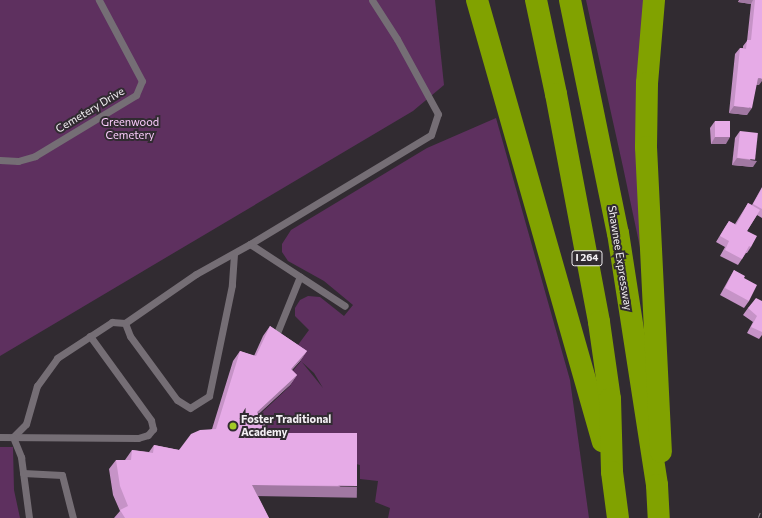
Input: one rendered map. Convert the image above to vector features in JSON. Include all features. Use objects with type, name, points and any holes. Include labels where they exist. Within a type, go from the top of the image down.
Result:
[{"type":"highway","points":[[477,0],[612,472]]},
{"type":"highway","name":"I 264","points":[[536,0],[556,94],[599,322],[610,399],[612,472],[618,518]]},
{"type":"highway","name":"Shawnee Expressway","points":[[570,0],[618,234],[657,485],[659,518]]},
{"type":"highway","points":[[654,0],[646,84],[646,147],[663,441],[657,485]]},
{"type":"lane","name":"Cemetery Drive","points":[[0,160],[18,161],[35,156],[136,95],[142,81],[99,0]]},
{"type":"lane","points":[[13,437],[26,424],[37,386],[57,358],[112,322],[125,323],[196,274],[234,254],[431,135],[438,114],[397,39],[372,0]]},
{"type":"lane","points":[[250,244],[345,306]]},
{"type":"lane","points":[[125,323],[130,336],[177,400],[190,408],[209,396],[232,285],[234,254]]},
{"type":"lane","points":[[277,333],[300,276]]},
{"type":"lane","points":[[0,436],[138,438],[148,435],[153,429],[151,420],[90,336]]},
{"type":"lane","points":[[13,437],[21,457],[29,518]]},
{"type":"lane","points":[[22,473],[62,475],[73,518]]},
{"type":"green space","name":"Greenwood Cemetery","points":[[0,0],[435,0],[444,85],[413,111],[0,356]]},
{"type":"green space","points":[[586,0],[645,0],[641,252],[623,167]]},
{"type":"green space","points":[[496,118],[570,380],[589,518],[388,518],[390,508],[375,502],[378,481],[360,479],[360,465],[264,441],[252,422],[291,385],[286,379],[301,361],[292,353],[309,330],[295,316],[295,308],[300,300],[308,296],[320,297],[344,316],[353,305],[324,281],[288,261],[282,252],[282,244],[291,230],[427,148]],"holes":[[[302,362],[314,373],[323,388]]]},
{"type":"green space","points":[[0,447],[13,447],[14,490],[20,518],[0,518]]},
{"type":"building","points":[[755,0],[762,0],[762,79],[758,78],[752,108],[734,106],[740,48],[746,49],[747,40],[751,40]]},
{"type":"building","points":[[715,121],[730,121],[730,137],[715,137]]},
{"type":"building","points":[[740,131],[758,133],[755,160],[737,158]]},
{"type":"building","points":[[762,188],[762,209],[753,204]]},
{"type":"building","points":[[748,203],[760,210],[747,231],[757,236],[751,247],[749,246],[742,259],[725,250],[729,241],[720,236],[729,221],[736,225]]},
{"type":"building","points":[[734,270],[745,276],[744,278],[757,285],[749,301],[725,288]]},
{"type":"building","points":[[756,298],[762,301],[762,332],[751,327],[757,316],[748,308]]},
{"type":"building","name":"Foster Traditional Academy","points":[[270,326],[307,351],[291,369],[297,375],[257,412],[270,433],[357,433],[357,486],[252,485],[269,518],[125,518],[120,510],[128,506],[120,486],[116,460],[131,460],[132,450],[153,453],[154,445],[179,450],[191,434],[200,430],[216,429],[240,351],[256,356]]},
{"type":"railway","points":[[760,518],[762,513]]},
{"type":"place","name":"Foster Traditional Academy","points":[[233,426]]}]
